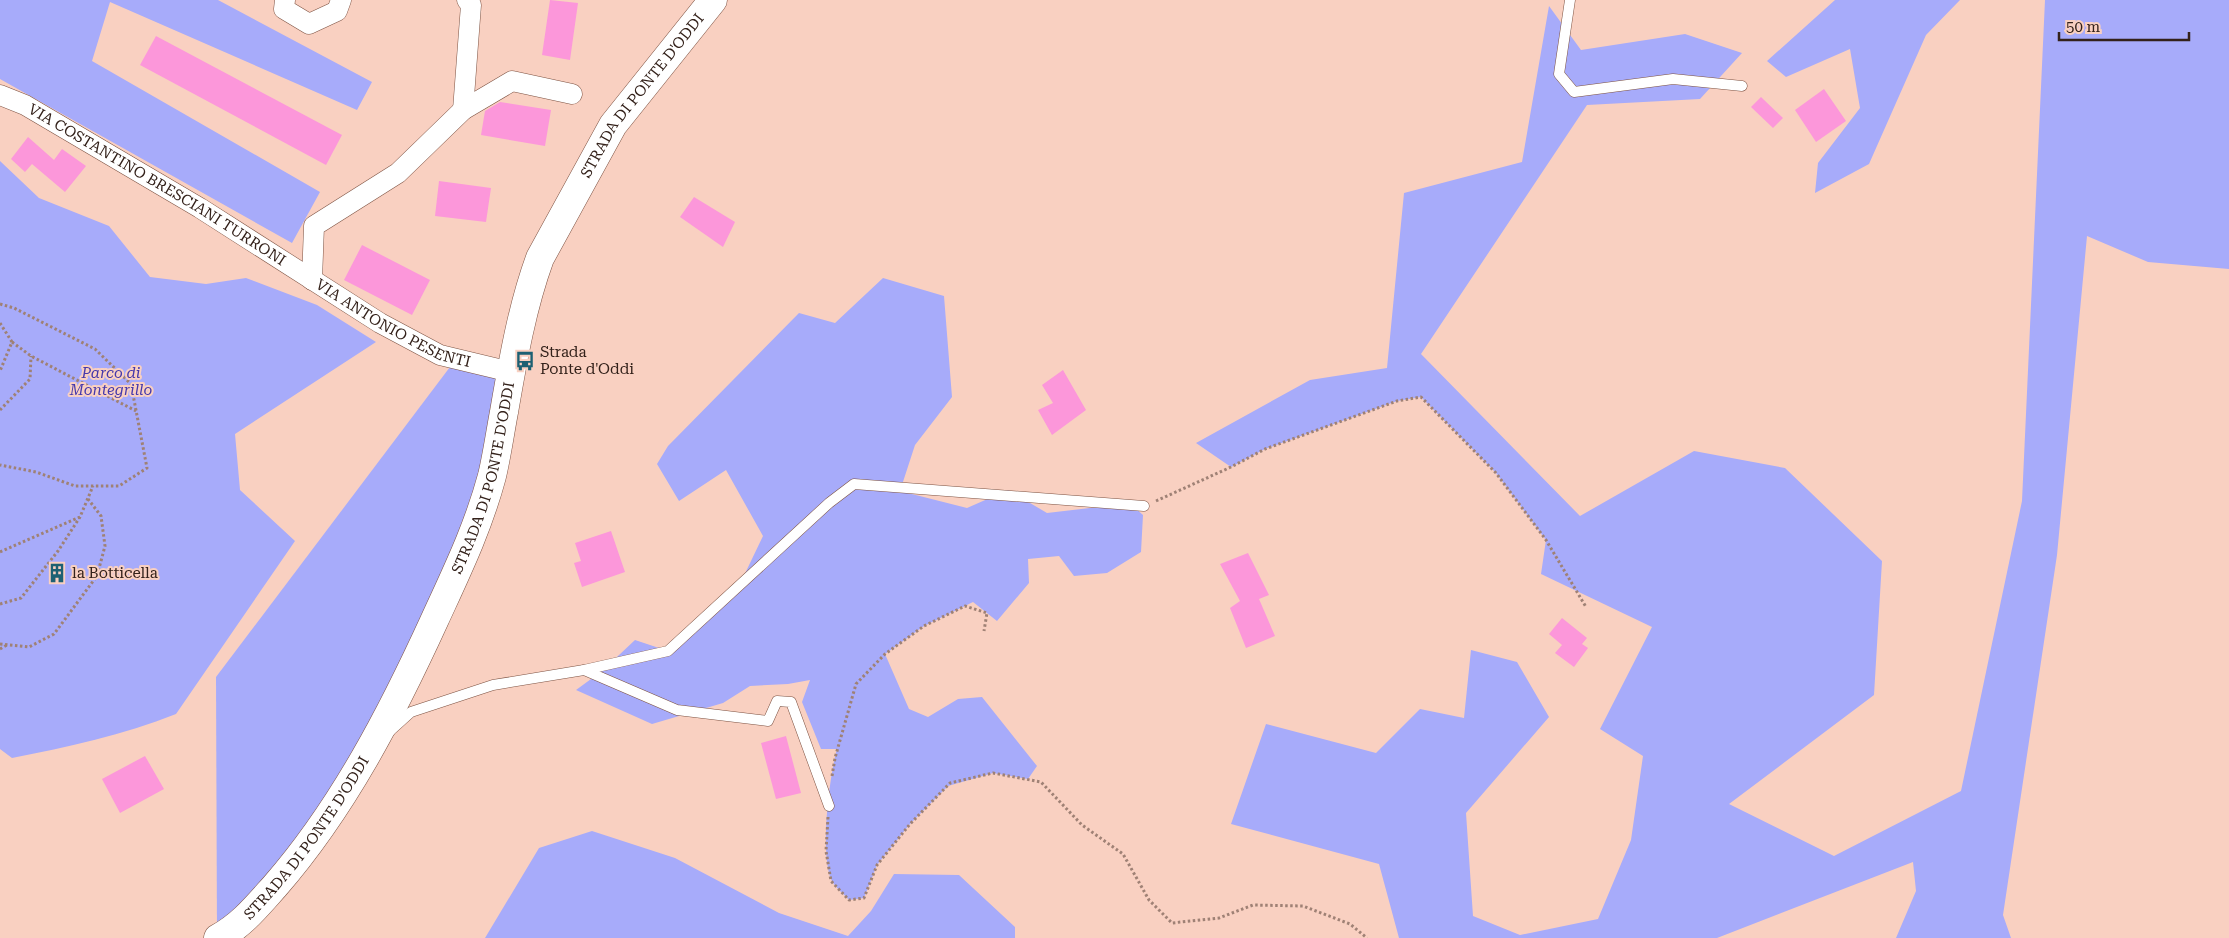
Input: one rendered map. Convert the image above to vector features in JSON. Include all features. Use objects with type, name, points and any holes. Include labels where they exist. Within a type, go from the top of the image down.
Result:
[{"type":"street","points":[[285,0],[284,9],[309,24],[337,11],[341,0]]},
{"type":"street","points":[[464,110],[471,5],[468,0]]},
{"type":"street","name":"STRADA DI PONTE D'ODDI","points":[[218,938],[246,920],[288,871],[319,829],[372,747],[416,661],[477,529],[492,474],[511,372],[532,281],[540,258],[613,124],[712,0]]},
{"type":"street","name":"VIA ANTONIO PESENTI","points":[[511,372],[440,355],[380,323],[312,280],[314,226],[398,173],[464,110],[512,81],[572,94]]},
{"type":"street","name":"VIA COSTANTINO BRESCIANI TURRONI","points":[[0,95],[25,105],[183,198],[312,280]]},
{"type":"lane","points":[[1570,0],[1559,74],[1574,92],[1674,79],[1742,86]]},
{"type":"lane","points":[[372,747],[411,712],[492,685],[584,670],[668,651],[829,503],[854,484],[1144,506]]},
{"type":"lane","points":[[584,670],[678,710],[768,722],[777,701],[791,702],[829,806]]},
{"type":"path","points":[[0,304],[14,308],[95,350],[131,384],[147,468],[119,486],[75,486],[36,472],[0,465]]},
{"type":"path","points":[[0,323],[12,342],[31,356],[137,411]]},
{"type":"path","points":[[1,370],[12,342]]},
{"type":"path","points":[[0,410],[30,379],[31,356]]},
{"type":"path","points":[[1144,506],[1231,467],[1265,449],[1397,401],[1421,397],[1496,473],[1546,540],[1586,606]]},
{"type":"path","points":[[0,604],[21,598],[58,551],[80,517],[93,486]]},
{"type":"path","points":[[0,644],[30,647],[54,634],[97,576],[106,546],[101,516],[88,499]]},
{"type":"path","points":[[0,552],[80,517]]},
{"type":"path","points":[[984,631],[987,613],[965,606],[924,626],[885,654],[856,684],[834,758],[826,851],[832,881],[849,900],[864,898],[876,865],[910,824],[950,784],[993,773],[1041,782],[1082,824],[1123,854],[1149,900],[1172,923],[1219,918],[1253,904],[1303,906],[1350,924],[1367,938]]},
{"type":"path","points":[[0,649],[7,645]]},
{"type":"green space","points":[[0,0],[218,0],[372,82],[357,110],[110,2],[92,61],[320,192],[292,243],[0,79]]},
{"type":"green space","points":[[1835,0],[1960,0],[1926,35],[1869,164],[1815,193],[1818,163],[1860,108],[1850,49],[1786,77],[1767,61]]},
{"type":"green space","points":[[2045,0],[2229,0],[2229,269],[2148,262],[2087,236],[2057,555],[2003,915],[2011,938],[1896,938],[1916,891],[1913,862],[1717,938],[1399,938],[1379,864],[1231,824],[1266,724],[1376,753],[1420,709],[1464,718],[1471,650],[1517,662],[1549,717],[1466,813],[1473,916],[1520,935],[1598,919],[1631,840],[1643,756],[1600,729],[1652,627],[1541,574],[1546,540],[1496,473],[1421,397],[1397,401],[1265,449],[1231,467],[1196,443],[1310,380],[1387,368],[1404,193],[1522,162],[1549,6],[1581,50],[1685,34],[1742,53],[1700,99],[1587,105],[1421,354],[1580,516],[1694,451],[1785,468],[1882,561],[1874,695],[1729,804],[1834,856],[1961,791],[2022,501]]},
{"type":"green space","name":"Parco di Montegrillo","points":[[0,161],[39,198],[109,226],[150,277],[206,284],[246,278],[317,305],[376,342],[235,434],[240,490],[295,541],[176,714],[95,740],[12,758],[0,749]]},
{"type":"green space","points":[[883,278],[944,296],[952,397],[915,445],[900,491],[967,508],[1008,490],[1047,513],[1107,506],[1125,499],[1143,515],[1141,552],[1107,573],[1074,576],[1059,556],[1028,559],[1029,583],[997,621],[973,602],[924,626],[885,654],[909,709],[928,717],[958,699],[982,697],[1037,766],[1028,779],[993,773],[948,786],[910,824],[877,865],[864,898],[849,900],[832,882],[828,867],[826,851],[827,815],[831,778],[837,749],[821,749],[802,702],[810,680],[788,684],[750,686],[723,703],[652,724],[576,690],[602,671],[635,640],[668,651],[739,586],[763,536],[726,470],[679,501],[657,464],[668,446],[799,313],[835,323]]},
{"type":"green space","points":[[456,359],[511,372],[492,474],[372,747],[217,938],[216,677]]},
{"type":"green space","points":[[592,831],[675,858],[779,913],[848,936],[871,911],[894,874],[959,875],[1015,927],[1015,938],[485,938],[539,848]]},
{"type":"building","points":[[550,0],[578,3],[570,60],[542,55]]},
{"type":"building","points":[[156,36],[342,135],[326,165],[140,65]]},
{"type":"building","points":[[1824,89],[1846,121],[1816,142],[1795,110]]},
{"type":"building","points":[[1761,97],[1783,118],[1773,128],[1751,107]]},
{"type":"building","points":[[500,102],[551,110],[545,146],[481,135],[485,111]]},
{"type":"building","points":[[28,137],[54,160],[62,149],[86,166],[65,192],[32,164],[25,172],[11,159]]},
{"type":"building","points":[[439,181],[491,188],[486,222],[435,216]]},
{"type":"building","points":[[694,197],[735,222],[723,247],[680,217]]},
{"type":"building","points":[[362,245],[430,280],[412,315],[344,280]]},
{"type":"building","points":[[1063,370],[1086,410],[1052,435],[1038,410],[1053,403],[1042,385]]},
{"type":"building","points":[[611,531],[625,572],[582,587],[574,563],[581,561],[575,543]]},
{"type":"building","points":[[1248,553],[1269,595],[1259,599],[1275,636],[1246,648],[1230,608],[1240,601],[1220,564]]},
{"type":"building","points":[[1562,618],[1587,638],[1582,644],[1588,648],[1574,667],[1555,653],[1562,645],[1549,634]]},
{"type":"building","points":[[786,736],[801,793],[776,799],[761,743]]},
{"type":"building","points":[[145,756],[164,789],[120,813],[102,779]]},
{"type":"place","name":"Strada Ponte d'Oddi","points":[[525,361]]},
{"type":"place","name":"la Botticella","points":[[57,573]]}]
